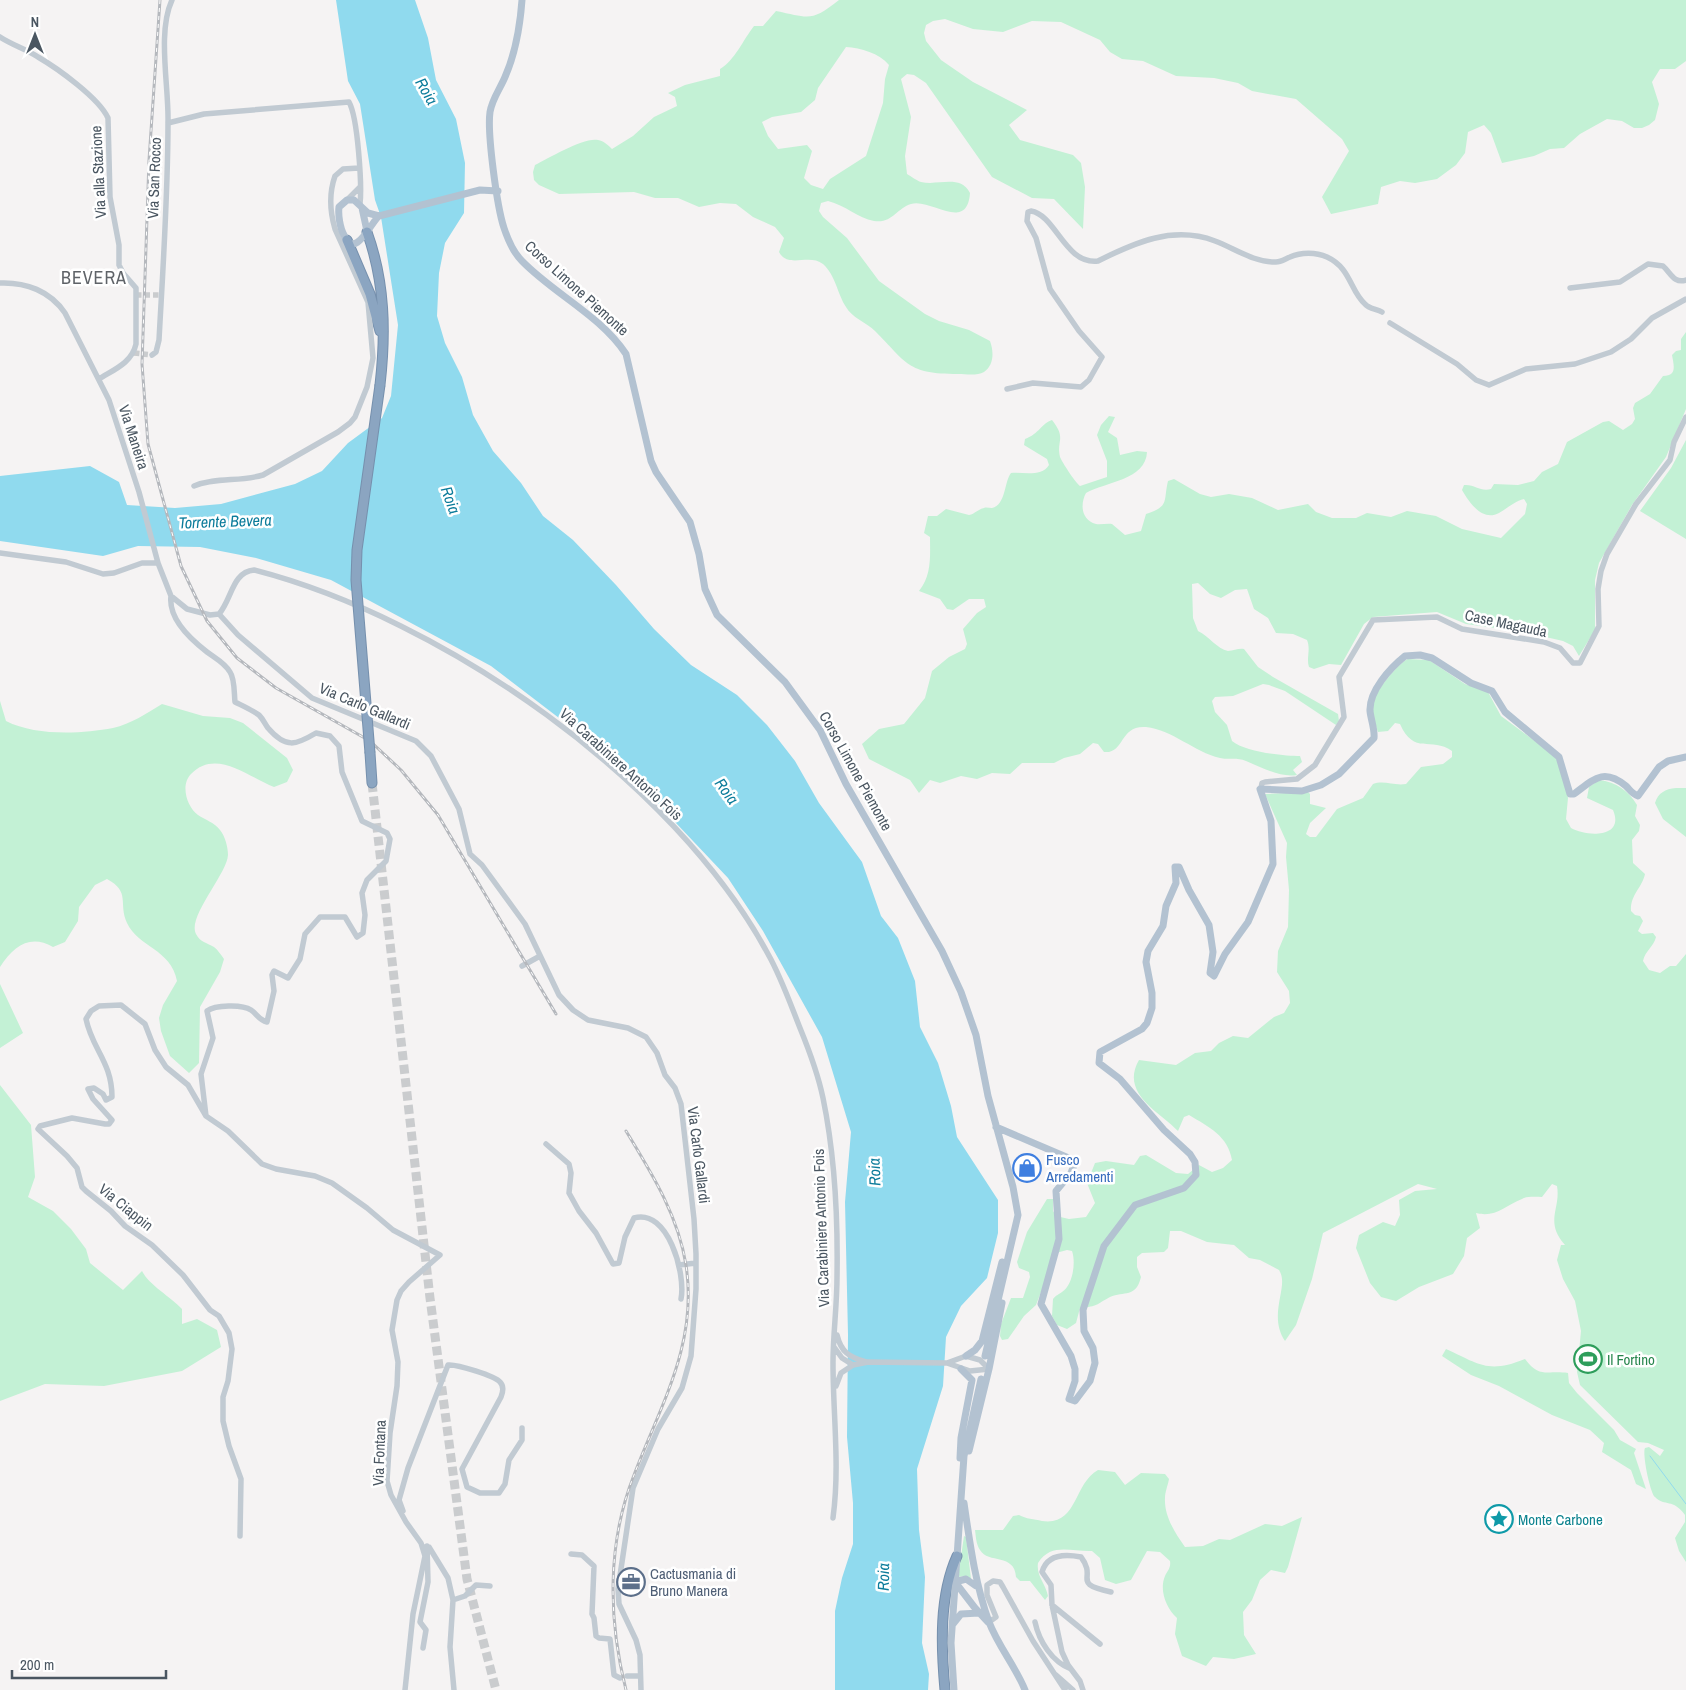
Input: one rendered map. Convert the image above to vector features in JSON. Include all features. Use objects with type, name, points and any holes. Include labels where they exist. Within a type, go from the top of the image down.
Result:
[{"type":"highway","points":[[367,232],[378,268],[382,291],[383,347],[356,580],[372,783]]},
{"type":"highway","points":[[347,240],[370,294],[383,347]]},
{"type":"highway","points":[[945,1690],[942,1643],[944,1614],[949,1575],[958,1556]]},
{"type":"main road","name":"Corso Limone Piemonte","points":[[522,0],[518,41],[490,113],[497,186],[504,227],[512,247],[522,261],[584,311],[615,340],[626,354],[651,461],[656,472],[690,522],[696,538],[704,589],[709,602],[717,615],[737,637],[785,682],[820,730],[846,784],[942,951],[961,992],[976,1035],[996,1127],[1017,1202],[1017,1224],[985,1356]]},
{"type":"main road","points":[[379,216],[368,213],[354,200],[347,200],[340,204],[338,211],[343,235],[347,240],[360,242],[374,220],[379,216],[497,186]]},
{"type":"main road","points":[[361,206],[367,232]]},
{"type":"main road","points":[[996,1127],[1074,1162],[1075,1168],[1056,1191],[1059,1239],[1041,1304],[1071,1356],[1075,1381],[1069,1399],[1075,1401],[1090,1381],[1095,1363],[1093,1348],[1084,1331],[1083,1310],[1104,1246],[1117,1230],[1126,1214],[1135,1205],[1184,1188],[1192,1181],[1197,1168],[1190,1154],[1164,1130],[1134,1093],[1099,1063],[1098,1054],[1142,1029],[1152,1008],[1146,962],[1148,951],[1163,926],[1166,906],[1176,883],[1175,867],[1179,867],[1183,872],[1189,890],[1209,925],[1213,952],[1211,976],[1215,975],[1225,954],[1248,922],[1273,864],[1271,821],[1261,788],[1275,791],[1302,791],[1321,785],[1339,774],[1374,738],[1370,709],[1373,694],[1405,656],[1413,655],[1432,658],[1471,683],[1492,691],[1505,712],[1559,757],[1570,794],[1574,794],[1596,777],[1605,776],[1621,783],[1638,796],[1659,767],[1668,762],[1686,757]]},
{"type":"main road","points":[[971,1354],[982,1341],[991,1299],[1007,1245],[1017,1224]]},
{"type":"main road","points":[[962,1473],[974,1435],[989,1369],[1018,1237],[1017,1224]]},
{"type":"main road","points":[[954,1690],[951,1670],[952,1627],[962,1486],[961,1438],[972,1386],[969,1372],[961,1368]]},
{"type":"main road","points":[[962,1473],[981,1379]]},
{"type":"main road","points":[[962,1486],[971,1560],[978,1588],[989,1622],[1025,1690]]},
{"type":"main road","points":[[955,1582],[966,1579],[978,1588]]},
{"type":"main road","points":[[955,1582],[980,1614],[989,1622]]},
{"type":"main road","points":[[952,1627],[961,1614],[980,1614]]},
{"type":"street","name":"Via San Rocco","points":[[152,355],[157,350],[159,333],[168,123],[165,72],[167,24],[172,0]]},
{"type":"street","name":"Via alla Stazione","points":[[0,37],[38,57],[66,77],[93,99],[104,110],[108,118],[110,197],[119,245],[119,265],[123,273],[136,288],[134,353],[124,363],[99,380]]},
{"type":"street","points":[[168,123],[204,114],[349,102],[353,112],[361,206]]},
{"type":"street","points":[[194,486],[208,481],[250,479],[263,475],[338,432],[356,417],[367,387],[373,358],[368,302],[335,229],[331,216],[331,201],[335,176],[343,169],[359,168]]},
{"type":"street","points":[[347,200],[357,192],[360,185]]},
{"type":"street","points":[[1007,389],[1033,383],[1081,387],[1089,380],[1102,357],[1080,331],[1050,289],[1043,270],[1036,238],[1027,221],[1028,212],[1031,211],[1041,214],[1059,238],[1080,257],[1090,262],[1098,261],[1147,238],[1177,235],[1213,240],[1264,261],[1278,262],[1297,254],[1328,257],[1348,275],[1365,304],[1382,312]]},
{"type":"street","points":[[1570,288],[1620,282],[1648,264],[1663,266],[1674,280],[1680,282],[1686,280]]},
{"type":"street","name":"Via Maneira","points":[[0,283],[35,288],[61,308],[99,380],[108,400],[139,492],[158,561],[171,596],[170,606],[176,621],[193,640],[224,664],[231,673],[235,702],[261,716],[266,727],[277,738],[298,744],[316,733],[330,736],[339,746],[342,772],[362,821],[387,833],[390,839],[386,862],[367,880],[362,893],[365,915],[363,933],[357,937],[344,917],[320,917],[311,925],[305,934],[300,960],[288,978],[278,971],[274,971],[272,975],[274,992],[267,1022],[261,1020],[250,1009],[243,1007],[214,1006],[207,1011],[213,1038],[201,1074],[206,1116]]},
{"type":"street","points":[[1390,323],[1457,364],[1476,380],[1490,385],[1526,369],[1575,364],[1611,352],[1631,339],[1652,318],[1686,299]]},
{"type":"street","name":"Case Magauda","points":[[1261,788],[1262,783],[1265,782],[1298,779],[1315,765],[1344,717],[1340,677],[1373,620],[1437,617],[1462,629],[1544,642],[1560,648],[1573,663],[1580,663],[1599,626],[1598,589],[1601,571],[1607,554],[1636,504],[1670,460],[1674,442],[1686,417]]},
{"type":"street","points":[[0,553],[66,562],[102,574],[114,573],[142,563],[158,561]]},
{"type":"street","name":"Via Carabiniere Antonio Fois","points":[[219,614],[227,604],[240,575],[254,570],[342,601],[456,656],[516,692],[550,716],[603,760],[664,816],[713,872],[739,907],[769,954],[790,1003],[823,1096],[832,1154],[834,1183],[837,1274],[836,1329]]},
{"type":"street","points":[[171,596],[188,609],[210,615],[219,614]]},
{"type":"street","name":"Via Carlo Gallardi","points":[[219,614],[238,635],[312,698],[416,741],[424,748],[431,756],[459,809],[470,854],[482,865],[525,924],[559,995],[573,1010],[588,1020],[628,1028],[646,1037],[656,1053],[665,1075],[675,1088],[681,1104],[694,1219],[696,1263],[694,1314],[688,1373],[682,1388],[658,1429],[633,1488],[620,1572],[619,1604],[636,1640],[640,1655],[639,1676],[641,1690]]},
{"type":"street","points":[[522,966],[540,956]]},
{"type":"street","name":"Via Ciappin","points":[[240,1536],[241,1479],[229,1446],[223,1421],[223,1397],[228,1381],[232,1349],[229,1333],[219,1316],[205,1305],[183,1275],[152,1245],[125,1226],[111,1210],[82,1187],[77,1168],[38,1129],[40,1126],[72,1118],[105,1124],[109,1124],[112,1120],[93,1099],[88,1089],[94,1088],[99,1090],[106,1100],[112,1097],[111,1077],[88,1029],[86,1019],[91,1011],[99,1006],[121,1005],[145,1024],[155,1050],[166,1067],[188,1085],[206,1116],[233,1136],[262,1164],[276,1169],[315,1176],[332,1183],[367,1208],[393,1230],[440,1255]]},
{"type":"street","points":[[546,1144],[569,1164],[571,1174],[569,1193],[579,1211],[596,1233],[613,1264],[619,1263],[625,1237],[633,1219],[643,1216],[662,1226],[679,1265],[681,1298]]},
{"type":"street","name":"Via Fontana","points":[[440,1255],[400,1291],[392,1330],[398,1373],[387,1481],[391,1495],[406,1522],[448,1578],[453,1600],[450,1647],[454,1690]]},
{"type":"street","points":[[679,1265],[696,1263]]},
{"type":"street","points":[[833,1518],[836,1496],[833,1365],[836,1329]]},
{"type":"street","points":[[836,1329],[842,1351],[852,1362]]},
{"type":"street","points":[[834,1346],[842,1358],[852,1362],[947,1363],[961,1368]]},
{"type":"street","points":[[947,1363],[971,1354],[989,1369]]},
{"type":"street","points":[[833,1365],[842,1358]]},
{"type":"street","points":[[835,1390],[841,1373],[852,1362]]},
{"type":"street","points":[[414,1532],[402,1510],[399,1500],[400,1493],[446,1368],[453,1365],[500,1380],[502,1385],[501,1396],[462,1470],[467,1487],[480,1493],[499,1493],[505,1484],[509,1460],[522,1440],[522,1428]]},
{"type":"street","points":[[969,1372],[989,1369]]},
{"type":"street","points":[[423,1648],[426,1630],[420,1622],[428,1582],[425,1547]]},
{"type":"street","points":[[405,1690],[413,1614],[424,1562],[425,1547]]},
{"type":"street","points":[[571,1554],[582,1556],[594,1566],[592,1614],[596,1636],[610,1640],[614,1675],[620,1678]]},
{"type":"street","points":[[1083,1690],[1080,1681],[1062,1652],[1052,1606],[1051,1586],[1042,1572],[1048,1563],[1063,1555],[1081,1557],[1085,1562],[1086,1582],[1089,1586],[1111,1592]]},
{"type":"street","points":[[989,1622],[996,1617],[987,1595],[987,1585],[993,1581],[1000,1582],[1052,1672],[1065,1690]]},
{"type":"street","points":[[453,1600],[465,1596],[476,1585],[490,1586]]},
{"type":"street","points":[[1052,1606],[1100,1644]]},
{"type":"street","points":[[1035,1622],[1043,1643],[1060,1665],[1071,1669]]},
{"type":"street","points":[[1052,1672],[1073,1690]]},
{"type":"street","points":[[627,1676],[639,1676]]},
{"type":"green space","points":[[839,0],[1686,0],[1686,61],[1675,69],[1660,69],[1652,82],[1659,104],[1655,120],[1649,125],[1642,128],[1634,128],[1622,121],[1607,119],[1580,134],[1564,148],[1550,149],[1534,156],[1502,163],[1491,133],[1484,125],[1468,132],[1465,153],[1456,165],[1437,179],[1415,183],[1400,181],[1381,187],[1378,204],[1331,214],[1322,197],[1349,151],[1342,139],[1296,99],[1252,91],[1238,83],[1214,78],[1176,76],[1143,61],[1122,59],[1110,52],[1100,40],[1061,22],[1032,21],[1003,32],[973,29],[945,19],[933,21],[926,25],[924,33],[926,41],[941,60],[973,82],[1027,110],[1009,125],[1020,140],[1073,155],[1081,163],[1085,187],[1083,229],[1054,199],[1032,198],[992,177],[926,83],[914,75],[907,74],[901,79],[911,117],[905,156],[907,174],[921,182],[955,182],[961,184],[970,193],[967,205],[962,211],[955,212],[919,203],[911,204],[890,218],[880,221],[868,219],[828,201],[821,203],[819,211],[823,217],[847,238],[879,281],[925,314],[939,321],[969,330],[990,341],[992,358],[990,366],[984,372],[975,374],[941,373],[918,369],[902,359],[875,331],[848,311],[834,279],[823,264],[811,260],[788,260],[783,257],[779,252],[784,238],[775,227],[753,217],[736,204],[720,203],[699,207],[678,198],[655,198],[634,192],[559,194],[539,185],[534,180],[533,172],[535,165],[566,149],[592,140],[602,141],[612,149],[633,136],[654,117],[677,106],[675,97],[668,93],[685,85],[720,76],[720,69],[734,55],[754,26],[763,26],[776,11],[803,16],[816,15]],"holes":[[[846,47],[875,54],[889,65],[885,79],[883,103],[866,156],[830,179],[823,189],[811,185],[804,178],[812,151],[807,145],[778,149],[768,136],[762,122],[772,117],[801,112],[815,100],[818,88]]]},
{"type":"green space","points":[[1686,332],[1686,409],[1666,457],[1632,505],[1599,563],[1595,580],[1595,630],[1579,656],[1573,646],[1563,641],[1524,632],[1466,624],[1437,612],[1373,617],[1364,624],[1341,665],[1329,664],[1314,669],[1309,667],[1307,640],[1293,634],[1276,633],[1268,618],[1254,609],[1247,589],[1235,590],[1221,598],[1210,594],[1198,583],[1192,584],[1193,618],[1198,631],[1224,650],[1244,649],[1258,667],[1338,714],[1339,721],[1336,725],[1285,691],[1263,684],[1233,696],[1215,697],[1212,701],[1215,712],[1227,725],[1232,741],[1255,751],[1300,756],[1302,762],[1293,770],[1297,775],[1284,775],[1243,760],[1223,759],[1210,755],[1165,732],[1146,727],[1131,730],[1116,749],[1111,751],[1104,752],[1098,744],[1093,743],[1080,754],[1054,763],[1022,763],[1010,774],[992,773],[977,779],[961,776],[940,783],[930,780],[919,793],[910,780],[869,759],[862,744],[879,729],[904,724],[925,698],[932,671],[949,657],[965,649],[967,644],[963,629],[977,613],[986,607],[984,599],[969,599],[953,610],[947,609],[940,599],[919,591],[926,578],[929,565],[930,537],[924,533],[928,516],[937,516],[946,509],[969,515],[982,509],[992,508],[1000,503],[1011,473],[1037,473],[1046,469],[1049,465],[1047,459],[1024,445],[1025,439],[1049,421],[1052,420],[1059,431],[1060,457],[1080,486],[1107,477],[1107,461],[1097,435],[1101,425],[1109,416],[1115,417],[1108,432],[1117,438],[1120,455],[1137,451],[1147,452],[1145,461],[1140,469],[1123,479],[1086,493],[1084,497],[1083,511],[1087,519],[1096,524],[1112,524],[1125,535],[1141,531],[1146,514],[1162,506],[1168,481],[1174,479],[1200,494],[1211,497],[1229,494],[1252,498],[1278,510],[1308,504],[1316,512],[1332,518],[1356,518],[1367,513],[1391,517],[1407,511],[1436,516],[1462,529],[1501,538],[1525,514],[1527,504],[1524,499],[1499,513],[1487,515],[1482,513],[1468,500],[1462,490],[1464,485],[1487,490],[1491,489],[1494,484],[1518,485],[1534,481],[1542,472],[1558,464],[1567,442],[1603,422],[1609,421],[1623,430],[1632,424],[1635,419],[1633,408],[1635,403],[1650,394],[1663,376],[1673,372],[1672,355],[1676,351],[1681,350],[1681,339]]},
{"type":"green space","points":[[1686,440],[1686,539],[1640,511],[1671,468]]},
{"type":"green space","points":[[1408,659],[1429,660],[1465,684],[1488,692],[1501,716],[1555,756],[1562,771],[1568,798],[1566,819],[1571,828],[1594,834],[1602,833],[1614,826],[1613,810],[1587,798],[1589,787],[1599,780],[1616,785],[1630,795],[1637,805],[1635,816],[1640,825],[1639,831],[1632,840],[1633,863],[1645,874],[1632,900],[1631,911],[1635,915],[1640,916],[1643,921],[1638,931],[1642,934],[1653,933],[1656,937],[1643,961],[1649,970],[1660,973],[1670,966],[1676,966],[1686,954],[1686,1562],[1679,1551],[1675,1538],[1685,1522],[1685,1515],[1677,1506],[1662,1502],[1655,1497],[1647,1473],[1645,1448],[1649,1447],[1660,1456],[1664,1450],[1648,1443],[1638,1442],[1580,1385],[1577,1372],[1581,1331],[1575,1301],[1563,1279],[1557,1260],[1561,1245],[1565,1245],[1555,1229],[1554,1222],[1558,1194],[1557,1186],[1552,1184],[1542,1197],[1524,1198],[1494,1213],[1476,1213],[1480,1228],[1467,1238],[1464,1256],[1453,1274],[1419,1287],[1396,1301],[1381,1297],[1370,1283],[1356,1248],[1359,1235],[1383,1222],[1395,1226],[1400,1215],[1399,1200],[1415,1191],[1437,1189],[1418,1184],[1323,1233],[1312,1279],[1296,1325],[1285,1341],[1278,1321],[1282,1284],[1279,1270],[1260,1260],[1249,1258],[1234,1245],[1207,1242],[1181,1231],[1170,1231],[1168,1248],[1164,1252],[1142,1253],[1137,1257],[1137,1267],[1141,1277],[1139,1284],[1133,1291],[1115,1295],[1094,1306],[1080,1308],[1076,1323],[1067,1329],[1057,1325],[1052,1316],[1053,1299],[1066,1289],[1069,1284],[1073,1273],[1073,1256],[1072,1251],[1067,1250],[1056,1253],[1036,1305],[1024,1316],[1008,1339],[1002,1340],[1000,1336],[1001,1324],[1011,1298],[1023,1298],[1030,1277],[1029,1272],[1019,1268],[1017,1262],[1027,1232],[1047,1199],[1053,1199],[1053,1211],[1056,1216],[1069,1219],[1086,1217],[1095,1203],[1087,1183],[1095,1163],[1106,1161],[1134,1165],[1140,1156],[1146,1155],[1176,1173],[1188,1174],[1199,1165],[1212,1172],[1223,1168],[1232,1160],[1222,1138],[1204,1124],[1189,1115],[1184,1117],[1178,1131],[1152,1108],[1138,1092],[1134,1082],[1134,1072],[1139,1060],[1176,1065],[1195,1053],[1211,1051],[1219,1043],[1233,1036],[1248,1038],[1274,1017],[1284,1013],[1290,1003],[1289,991],[1277,972],[1278,951],[1288,927],[1287,843],[1265,794],[1308,792],[1310,794],[1310,804],[1326,808],[1310,823],[1306,834],[1310,837],[1316,837],[1337,809],[1363,798],[1373,784],[1406,784],[1421,767],[1443,764],[1452,757],[1452,751],[1444,747],[1417,743],[1411,740],[1405,734],[1400,724],[1395,723],[1388,731],[1378,732],[1372,712],[1373,701],[1388,677],[1399,665]]},
{"type":"green space","points":[[0,701],[6,721],[30,729],[58,732],[87,732],[113,728],[139,718],[162,704],[203,716],[230,718],[243,723],[287,758],[293,770],[287,782],[274,787],[232,767],[221,764],[201,767],[191,774],[186,784],[186,796],[191,807],[198,815],[218,827],[226,842],[228,855],[221,873],[197,917],[195,927],[196,934],[200,939],[214,947],[224,959],[220,972],[200,1007],[199,1063],[189,1073],[170,1056],[161,1031],[159,1018],[163,1005],[177,981],[174,970],[161,955],[132,931],[123,910],[122,893],[107,879],[95,885],[79,907],[78,921],[65,942],[53,947],[37,942],[23,944],[11,953],[0,967]]},
{"type":"green space","points":[[1676,788],[1686,788],[1686,837],[1663,819],[1655,803],[1662,792]]},
{"type":"green space","points":[[0,984],[23,1033],[0,1048]]},
{"type":"green space","points":[[0,1085],[31,1125],[35,1177],[28,1197],[53,1211],[71,1229],[86,1249],[90,1263],[123,1290],[142,1271],[155,1286],[182,1309],[182,1324],[197,1319],[217,1330],[221,1347],[182,1371],[104,1386],[45,1384],[0,1401]]},
{"type":"green space","points":[[1446,1349],[1484,1365],[1502,1366],[1525,1359],[1535,1369],[1540,1371],[1568,1373],[1569,1383],[1577,1393],[1614,1430],[1620,1440],[1636,1449],[1634,1453],[1646,1489],[1636,1484],[1631,1470],[1602,1452],[1604,1443],[1590,1430],[1552,1415],[1499,1386],[1471,1375],[1442,1356]]},
{"type":"green space","points":[[1098,1470],[1115,1472],[1125,1485],[1141,1473],[1165,1474],[1169,1479],[1165,1496],[1166,1511],[1174,1530],[1185,1547],[1203,1546],[1219,1539],[1230,1540],[1265,1524],[1282,1526],[1302,1517],[1285,1573],[1271,1570],[1260,1580],[1252,1600],[1243,1612],[1244,1635],[1256,1654],[1234,1659],[1213,1657],[1206,1666],[1182,1656],[1175,1634],[1177,1618],[1167,1604],[1163,1593],[1163,1581],[1170,1567],[1170,1561],[1160,1552],[1147,1551],[1131,1580],[1116,1584],[1105,1580],[1100,1558],[1092,1551],[1056,1550],[1049,1552],[1038,1563],[1038,1572],[1048,1596],[1045,1600],[1030,1581],[1020,1581],[1016,1577],[1011,1565],[989,1557],[980,1550],[975,1530],[1003,1530],[1013,1516],[1019,1515],[1042,1521],[1054,1521],[1069,1511],[1090,1476]]},
{"type":"green space","points":[[964,1536],[966,1537],[971,1579],[966,1576],[958,1577]]},
{"type":"water","points":[[336,0],[415,0],[428,38],[436,80],[456,119],[465,163],[464,213],[445,243],[439,273],[437,316],[445,343],[462,377],[473,415],[493,451],[521,483],[543,516],[573,540],[616,585],[654,629],[691,665],[737,695],[767,725],[795,761],[819,803],[862,862],[881,916],[898,938],[915,981],[920,1027],[938,1063],[951,1106],[957,1137],[998,1200],[998,1233],[987,1278],[961,1306],[946,1337],[943,1386],[917,1469],[919,1530],[925,1577],[922,1643],[929,1674],[928,1690],[835,1690],[835,1611],[842,1578],[853,1544],[853,1503],[847,1437],[848,1335],[845,1202],[851,1132],[822,1037],[763,931],[728,878],[658,804],[593,744],[491,666],[331,580],[256,558],[200,547],[138,546],[103,556],[0,541],[0,476],[90,466],[119,482],[127,505],[175,508],[221,504],[295,484],[322,471],[348,443],[382,418],[391,396],[398,325],[381,217],[375,200],[360,104],[348,81]]},
{"type":"waterway","points":[[1650,1456],[1686,1504]]},
{"type":"tunnel","points":[[136,295],[161,295]]},
{"type":"tunnel","points":[[134,353],[152,355]]},
{"type":"tunnel","points":[[372,783],[430,1298],[467,1579],[496,1690]]},
{"type":"railway","points":[[160,0],[149,160],[142,364],[148,444],[181,566],[207,621],[237,658],[276,688],[370,741],[401,770],[438,815],[556,1014]]},
{"type":"railway","points":[[626,1131],[663,1195],[677,1229],[686,1265],[688,1294],[687,1321],[675,1373],[634,1475],[619,1527],[613,1581],[614,1609],[620,1663],[626,1690]]},
{"type":"place","name":"Fusco Arredamenti","points":[[1027,1168]]},
{"type":"place","name":"Il Fortino","points":[[1588,1359]]},
{"type":"place","name":"Monte Carbone","points":[[1499,1519]]},
{"type":"place","name":"Cactusmania di Bruno Manera","points":[[631,1582]]},
{"type":"district","name":"BEVERA","points":[[94,277]]},
{"type":"water label","name":"Roia","points":[[427,91]]},
{"type":"water label","name":"Roia","points":[[451,500]]},
{"type":"water label","name":"Torrente Bevera","points":[[225,521]]},
{"type":"water label","name":"Roia","points":[[727,791]]},
{"type":"water label","name":"Roia","points":[[874,1172]]},
{"type":"water label","name":"Roia","points":[[883,1577]]}]
